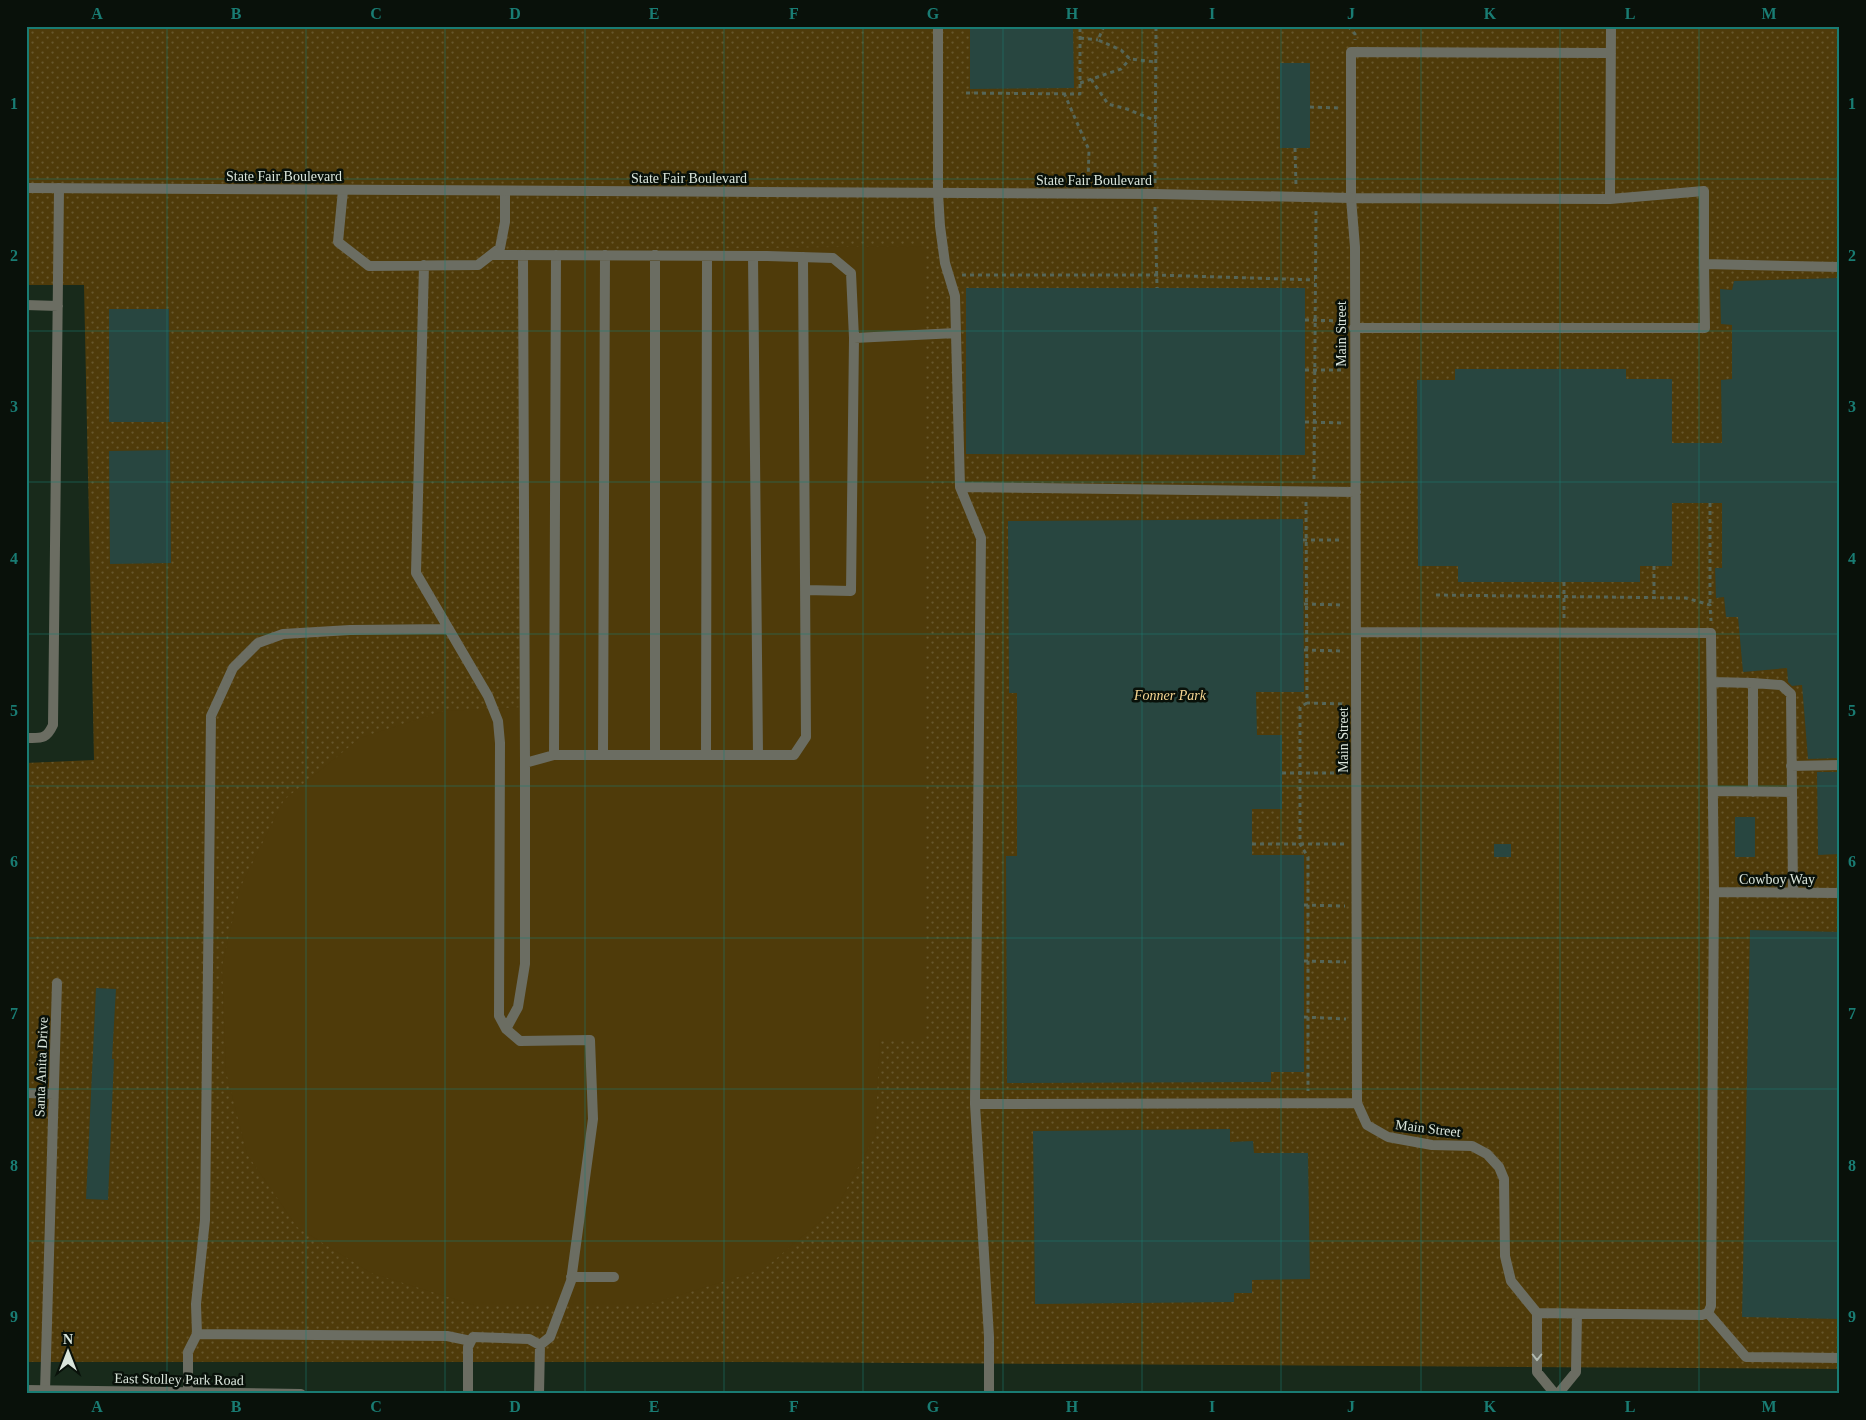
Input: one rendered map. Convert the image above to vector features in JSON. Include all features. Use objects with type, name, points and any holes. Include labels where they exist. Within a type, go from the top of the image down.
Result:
[{"type":"street","points":[[938,26],[938,193],[945,263],[955,296],[960,487],[981,538],[975,1104],[989,1337],[989,1394]]},
{"type":"street","points":[[1610,199],[1611,26]]},
{"type":"street","name":"Main Street","points":[[1537,1314],[1511,1281],[1505,1256],[1504,1179],[1499,1167],[1488,1154],[1472,1146],[1432,1144],[1388,1137],[1367,1125],[1357,1103],[1355,247],[1351,198],[1351,52],[1611,53]]},
{"type":"street","name":"State Fair Boulevard","points":[[26,188],[1155,194],[1351,198],[1610,199],[1704,191],[1704,264]]},
{"type":"street","points":[[26,738],[41,738],[49,734],[53,725],[59,188]]},
{"type":"street","points":[[343,190],[338,242],[369,266],[478,265],[500,248],[505,222],[505,191]]},
{"type":"street","points":[[491,255],[833,258],[851,273],[854,338],[851,591],[805,590]]},
{"type":"street","points":[[506,1029],[518,1007],[525,964],[523,255]]},
{"type":"street","points":[[554,755],[556,255]]},
{"type":"street","points":[[603,755],[605,255]]},
{"type":"street","points":[[655,255],[655,755]]},
{"type":"street","points":[[706,755],[707,256]]},
{"type":"street","points":[[753,256],[758,755]]},
{"type":"street","points":[[525,763],[554,755],[794,755],[806,737],[803,257]]},
{"type":"street","points":[[1354,324],[1705,328],[1704,264],[1840,267]]},
{"type":"street","points":[[424,266],[416,573],[488,696],[498,721],[500,743],[499,1016],[506,1029],[520,1041],[590,1040],[592,1119],[571,1277],[550,1337],[540,1345]]},
{"type":"street","points":[[26,306],[58,306]]},
{"type":"street","points":[[854,338],[956,333]]},
{"type":"street","points":[[960,487],[1356,492]]},
{"type":"street","points":[[188,1393],[188,1352],[197,1334],[196,1304],[205,1220],[210,716],[233,668],[258,644],[283,634],[350,630],[449,629]]},
{"type":"street","points":[[1356,632],[1712,633],[1714,892],[1711,1306],[1708,1313],[1702,1315],[1577,1314],[1537,1314],[1537,1372],[1557,1394],[1576,1372],[1577,1314]]},
{"type":"street","points":[[1712,682],[1781,686],[1791,694],[1793,892]]},
{"type":"street","points":[[1753,683],[1753,792]]},
{"type":"street","points":[[1791,766],[1840,766]]},
{"type":"street","points":[[1713,791],[1792,792]]},
{"type":"street","name":"Cowboy Way","points":[[1714,892],[1840,893]]},
{"type":"street","name":"Santa Anita Drive","points":[[45,1391],[57,983]]},
{"type":"street","points":[[26,1093],[53,1094]]},
{"type":"street","points":[[975,1104],[1357,1103]]},
{"type":"street","points":[[571,1277],[614,1277]]},
{"type":"street","points":[[1708,1313],[1746,1357],[1840,1358]]},
{"type":"street","points":[[197,1334],[447,1336],[471,1341]]},
{"type":"street","points":[[468,1394],[468,1347],[473,1338],[529,1339],[540,1345]]},
{"type":"street","points":[[539,1394],[540,1345]]},
{"type":"street","name":"East Stolley Park Road","points":[[26,1390],[89,1393],[302,1394]]},
{"type":"path","points":[[966,93],[1080,94],[1080,26]]},
{"type":"path","points":[[1098,40],[1104,26]]},
{"type":"path","points":[[1156,26],[1155,194],[1157,288]]},
{"type":"path","points":[[1080,38],[1098,40],[1121,50],[1130,59],[1156,62]]},
{"type":"path","points":[[1080,83],[1120,69],[1130,59]]},
{"type":"path","points":[[1090,79],[1108,104],[1127,109],[1156,121]]},
{"type":"path","points":[[1064,93],[1089,150],[1087,194]]},
{"type":"path","points":[[1310,107],[1350,108]]},
{"type":"path","points":[[1295,148],[1296,197]]},
{"type":"path","points":[[1307,703],[1305,540],[1315,422],[1316,197]]},
{"type":"path","points":[[949,275],[1157,275],[1315,280]]},
{"type":"path","points":[[1305,320],[1354,324]]},
{"type":"path","points":[[1305,370],[1355,370]]},
{"type":"path","points":[[1305,422],[1355,423]]},
{"type":"path","points":[[1710,503],[1710,605],[1712,633]]},
{"type":"path","points":[[1305,540],[1356,540]]},
{"type":"path","points":[[1654,566],[1654,598]]},
{"type":"path","points":[[1564,582],[1564,633]]},
{"type":"path","points":[[1436,595],[1686,598],[1710,605]]},
{"type":"path","points":[[1305,604],[1356,605]]},
{"type":"path","points":[[1305,650],[1356,652]]},
{"type":"path","points":[[1308,1103],[1306,905],[1308,857],[1300,844],[1300,707],[1307,703],[1356,704]]},
{"type":"path","points":[[1282,772],[1356,773]]},
{"type":"path","points":[[1252,844],[1357,844]]},
{"type":"path","points":[[1306,905],[1357,906]]},
{"type":"path","points":[[1306,961],[1357,962]]},
{"type":"path","points":[[1306,1017],[1357,1019]]},
{"type":"green space","name":"Fonner Park","points":[[26,26],[1840,26],[1840,1369],[762,1362],[26,1362],[26,763],[94,760],[84,285],[26,285]]},
{"type":"green space","points":[[924,246],[924,1039],[880,1039],[875,1136],[837,1207],[764,1269],[644,1306],[477,1306],[371,1273],[297,1227],[247,1154],[226,1072],[222,966],[240,888],[284,800],[360,738],[444,711],[524,707],[520,251]]},
{"type":"building","points":[[970,26],[1073,26],[1074,88],[970,89]]},
{"type":"building","points":[[1280,63],[1310,63],[1310,148],[1280,148]]},
{"type":"building","points":[[1840,278],[1840,758],[1808,759],[1802,685],[1792,686],[1788,682],[1787,668],[1743,672],[1738,617],[1726,617],[1724,597],[1716,598],[1715,568],[1722,568],[1722,503],[1672,503],[1672,566],[1640,566],[1640,582],[1458,582],[1458,566],[1418,566],[1417,380],[1455,380],[1455,369],[1626,369],[1626,379],[1672,379],[1672,443],[1722,443],[1721,380],[1732,379],[1732,325],[1721,324],[1720,289],[1732,290],[1734,281]]},
{"type":"building","points":[[966,288],[1305,288],[1305,455],[966,454]]},
{"type":"building","points":[[109,309],[169,309],[170,422],[109,422]]},
{"type":"building","points":[[170,450],[171,563],[110,564],[109,451]]},
{"type":"building","points":[[1303,519],[1304,692],[1256,692],[1257,735],[1282,735],[1282,809],[1252,809],[1252,855],[1304,855],[1304,1072],[1271,1072],[1271,1082],[1007,1083],[1006,856],[1017,856],[1017,693],[1009,693],[1008,521]]},
{"type":"building","points":[[1817,772],[1840,772],[1840,854],[1818,855]]},
{"type":"building","points":[[1735,817],[1755,817],[1755,857],[1735,857]]},
{"type":"building","points":[[1494,844],[1511,844],[1511,857],[1494,857]]},
{"type":"building","points":[[1750,930],[1840,932],[1840,1319],[1742,1317]]},
{"type":"building","points":[[96,988],[116,989],[108,1200],[86,1199]]},
{"type":"building","points":[[1230,1129],[1230,1142],[1253,1141],[1254,1153],[1308,1153],[1310,1279],[1252,1280],[1252,1293],[1234,1293],[1234,1302],[1035,1304],[1033,1131]]}]
